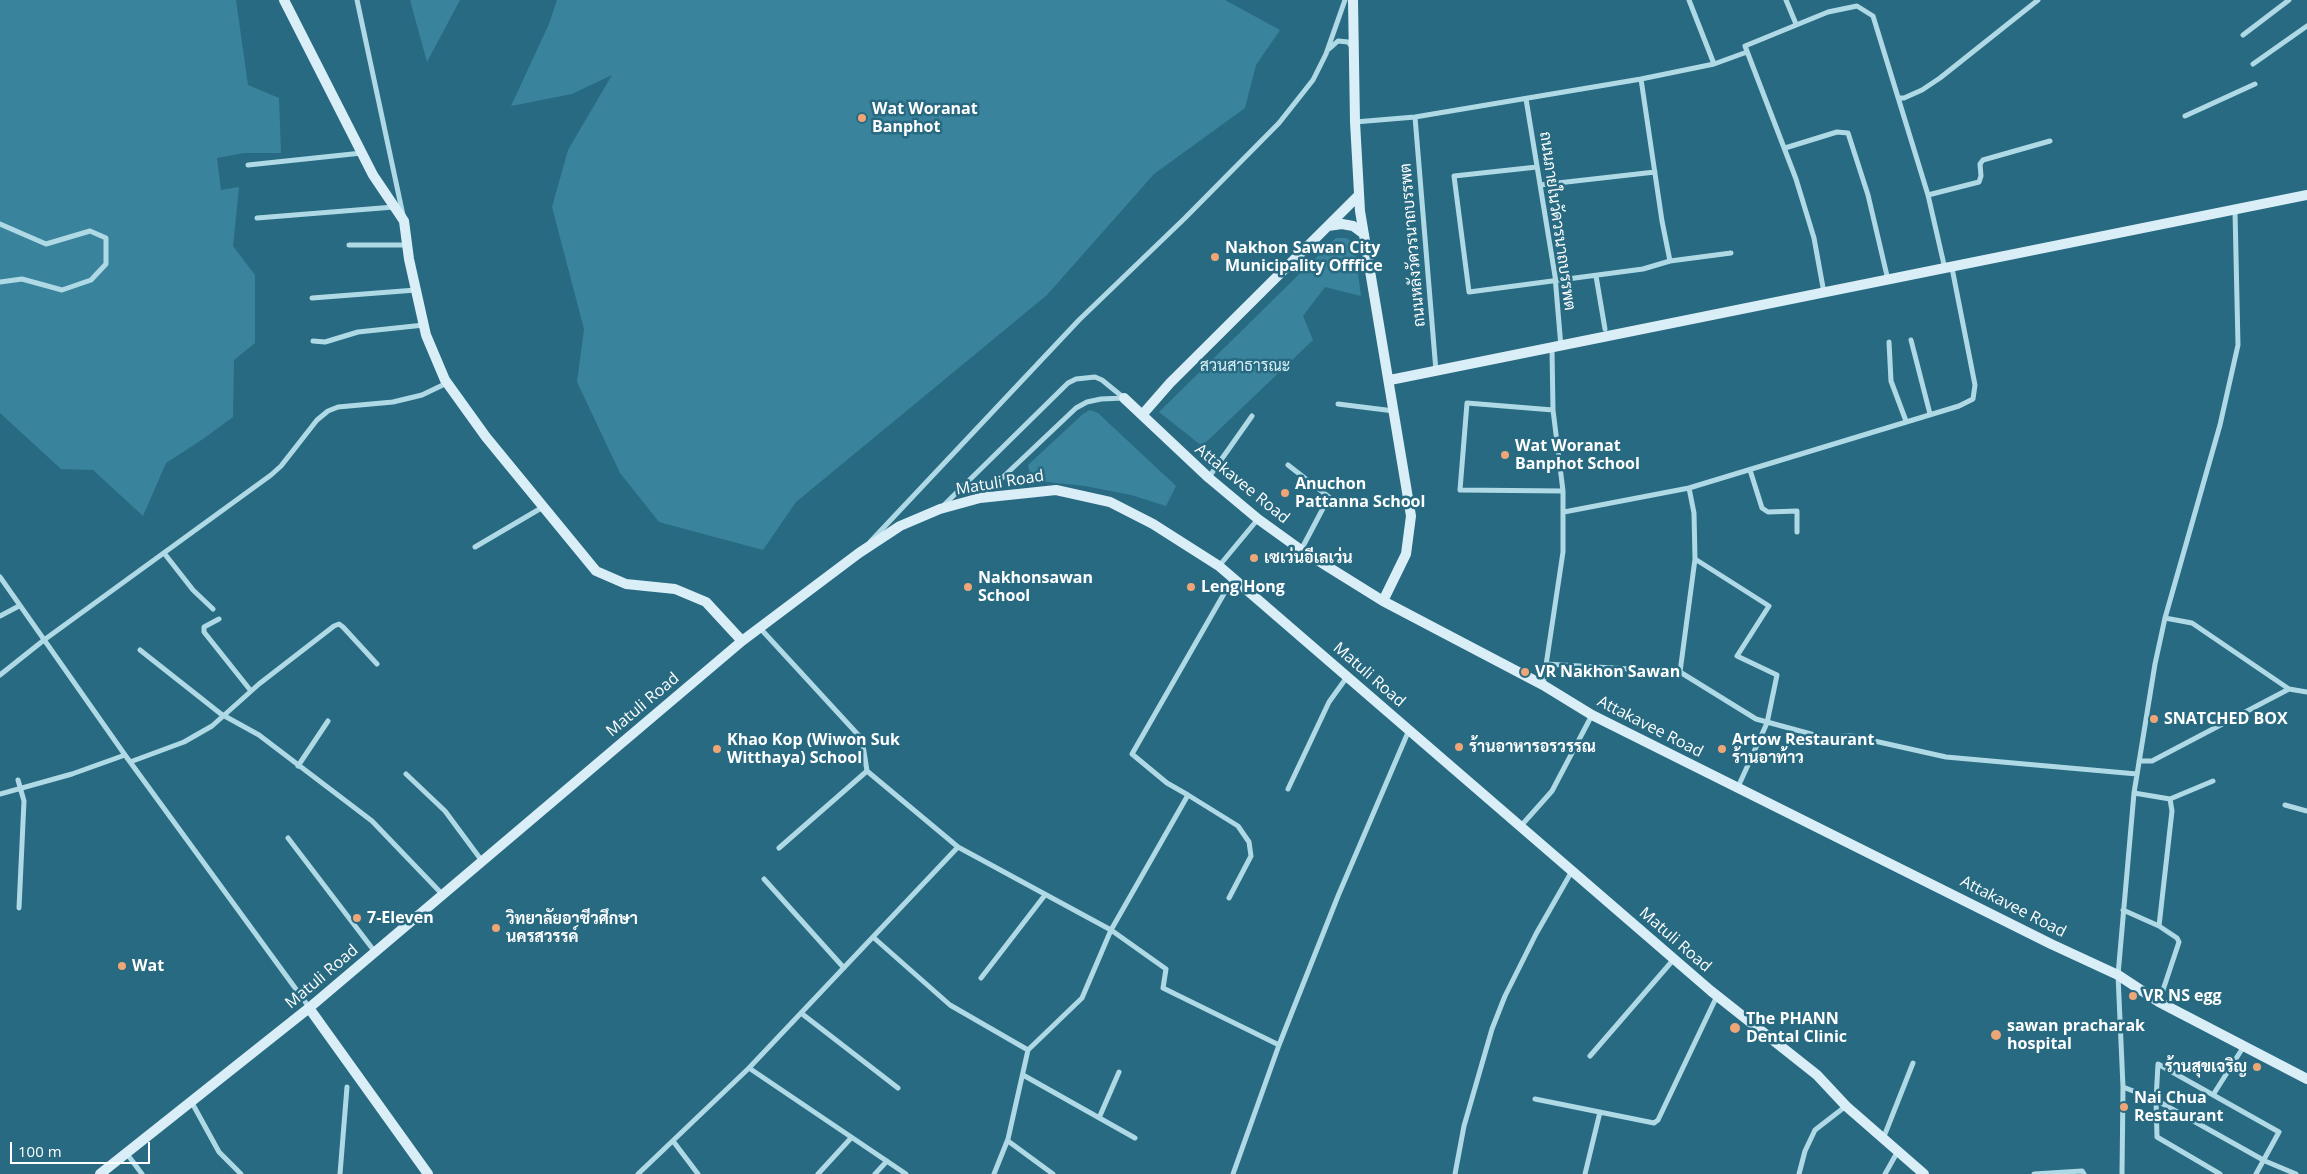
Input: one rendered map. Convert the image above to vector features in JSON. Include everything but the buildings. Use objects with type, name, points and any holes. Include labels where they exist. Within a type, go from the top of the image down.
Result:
[{"type":"street","points":[[284,0],[338,110],[373,175],[404,221]]},
{"type":"street","points":[[357,0],[385,124],[426,335],[447,383],[486,438],[596,571],[626,584],[675,589],[706,602],[742,641]]},
{"type":"street","points":[[1326,54],[1345,0]]},
{"type":"street","points":[[1353,0],[1355,122],[1359,195],[1411,516],[1406,554],[1383,601]]},
{"type":"street","points":[[1689,0],[1714,64]]},
{"type":"street","points":[[1786,0],[1796,24]]},
{"type":"street","points":[[1899,98],[1904,98],[1922,90],[1940,78],[2038,0]]},
{"type":"street","points":[[2243,35],[2290,0]]},
{"type":"street","points":[[1564,512],[1689,488],[1959,406],[1972,399],[1975,385],[1949,269],[1928,195],[1873,16],[1857,6],[1828,12],[1745,46],[1785,148],[1814,238],[1824,294]]},
{"type":"street","points":[[2253,64],[2307,26]]},
{"type":"street","points":[[859,553],[1079,320],[1185,218],[1279,123],[1313,80],[1332,45],[1338,41],[1348,42],[1353,49]]},
{"type":"street","points":[[1355,122],[1415,117],[1526,100],[1714,64],[1747,52]]},
{"type":"street","points":[[1641,79],[1670,261]]},
{"type":"street","points":[[2185,116],[2255,84]]},
{"type":"street","name":"ถนนภายในวัดวรนาถบรรพต","points":[[1526,100],[1556,280],[1556,348],[1553,410],[1564,512],[1563,552],[1542,685]]},
{"type":"street","name":"ถนนหลังวัดวรนาถบรรพต","points":[[1415,117],[1436,371]]},
{"type":"street","points":[[1785,148],[1837,132],[1848,133],[1868,195],[1888,281]]},
{"type":"street","points":[[1928,195],[1979,182],[1981,176],[1980,164],[1983,160],[2050,141]]},
{"type":"street","points":[[248,165],[362,153]]},
{"type":"street","points":[[1537,166],[1454,176],[1469,292],[1596,276],[1643,269],[1670,261],[1731,253]]},
{"type":"street","points":[[1540,185],[1656,172]]},
{"type":"street","points":[[1142,415],[1177,376],[1359,195]]},
{"type":"street","points":[[1390,380],[1949,269],[2307,195]]},
{"type":"street","points":[[257,218],[395,207]]},
{"type":"street","points":[[2122,1174],[2123,1087],[2118,975],[2134,793],[2155,664],[2220,424],[2238,345],[2235,211]]},
{"type":"street","points":[[0,224],[46,244],[90,231],[106,238],[106,264],[91,280],[62,290],[22,279],[0,282]]},
{"type":"street","points":[[1328,226],[1342,224],[1353,226],[1364,234]]},
{"type":"street","points":[[349,244],[408,245]]},
{"type":"street","points":[[1596,276],[1605,329]]},
{"type":"street","points":[[312,298],[416,290]]},
{"type":"street","points":[[314,341],[325,342],[358,332],[424,325]]},
{"type":"street","points":[[1912,340],[1930,414]]},
{"type":"street","points":[[1889,342],[1891,381],[1906,421]]},
{"type":"street","points":[[940,508],[1068,383],[1076,379],[1095,378],[1102,380],[1124,398]]},
{"type":"street","points":[[0,675],[44,640],[271,475],[281,466],[317,420],[328,411],[338,407],[393,402],[422,395],[447,383]]},
{"type":"street","points":[[980,498],[1076,408],[1101,399],[1124,398]]},
{"type":"street","name":"Attakavee Road","points":[[1124,398],[1209,478],[1258,519],[1301,550],[1383,601],[1542,685],[1592,715],[2050,944],[2118,975],[2159,1002],[2307,1079]]},
{"type":"street","points":[[1553,410],[1467,403],[1460,490],[1563,491]]},
{"type":"street","points":[[1338,404],[1394,411]]},
{"type":"street","points":[[1209,478],[1252,416]]},
{"type":"street","points":[[1288,466],[1328,497],[1301,550]]},
{"type":"street","points":[[1750,470],[1762,508],[1768,512],[1797,511],[1797,532]]},
{"type":"street","points":[[1680,672],[1695,559],[1694,513],[1689,488]]},
{"type":"street","name":"Matuli Road","points":[[100,1174],[309,1008],[742,641],[859,553],[900,526],[940,508],[980,498],[1056,490],[1110,502],[1153,524],[1219,566],[1674,960],[1817,1075],[1846,1106],[1924,1174]]},
{"type":"street","points":[[475,548],[543,507]]},
{"type":"street","points":[[1219,566],[1258,519]]},
{"type":"street","points":[[164,553],[193,590],[213,609]]},
{"type":"street","points":[[1695,559],[1769,606],[1737,656],[1777,675],[1767,723],[1738,788]]},
{"type":"street","points":[[0,578],[130,762],[428,1174]]},
{"type":"street","points":[[1229,898],[1251,856],[1249,842],[1238,826],[1167,783],[1132,754],[1233,578]]},
{"type":"street","points":[[0,616],[19,606]]},
{"type":"street","points":[[2166,618],[2192,623],[2289,689],[2307,692]]},
{"type":"street","points":[[219,619],[204,627],[204,632],[251,691]]},
{"type":"street","points":[[130,762],[194,737],[224,716],[251,691],[339,624],[377,664]]},
{"type":"street","points":[[759,628],[862,739],[867,771],[958,847],[1111,930],[1166,969],[1163,988],[1278,1045]]},
{"type":"street","points":[[140,650],[224,716],[259,735],[372,821],[442,895]]},
{"type":"street","points":[[1546,664],[1680,672],[1756,719],[1822,737],[1852,736],[1946,757],[2137,774]]},
{"type":"street","points":[[1288,789],[1329,702],[1347,676]]},
{"type":"street","points":[[2139,761],[2152,761],[2289,689]]},
{"type":"street","points":[[1520,827],[1552,792],[1592,715]]},
{"type":"street","points":[[298,766],[328,721]]},
{"type":"street","points":[[1233,1174],[1278,1045],[1338,896],[1409,729]]},
{"type":"street","points":[[0,794],[72,774],[125,755]]},
{"type":"street","points":[[779,848],[867,771]]},
{"type":"street","points":[[406,774],[445,811],[482,861]]},
{"type":"street","points":[[18,780],[22,788],[24,801],[19,908]]},
{"type":"street","points":[[2134,793],[2170,799],[2213,781]]},
{"type":"street","points":[[994,1174],[1008,1142],[1028,1050],[1082,998],[1111,930],[1188,795]]},
{"type":"street","points":[[2159,926],[2172,811],[2170,799]]},
{"type":"street","points":[[2285,806],[2307,811]]},
{"type":"street","points":[[288,838],[375,952]]},
{"type":"street","points":[[638,1174],[749,1068],[958,847]]},
{"type":"street","points":[[1455,1174],[1464,1126],[1492,1029],[1505,996],[1536,934],[1572,871]]},
{"type":"street","points":[[764,879],[844,968]]},
{"type":"street","points":[[981,978],[1046,895]]},
{"type":"street","points":[[2123,910],[2159,926],[2178,938],[2179,942],[2159,1002]]},
{"type":"street","points":[[873,937],[950,1005],[1028,1050]]},
{"type":"street","points":[[1590,1056],[1674,960]]},
{"type":"street","points":[[1535,1098],[1651,1123],[1658,1120],[1717,996]]},
{"type":"street","points":[[801,1013],[898,1088]]},
{"type":"street","points":[[2213,1095],[2244,1046]]},
{"type":"street","points":[[1883,1140],[1913,1063]]},
{"type":"street","points":[[2220,1174],[2210,1172],[2157,1137],[2156,1100],[2158,1064],[2279,1132],[2256,1174]]},
{"type":"street","points":[[749,1068],[906,1174]]},
{"type":"street","points":[[1099,1118],[1119,1072]]},
{"type":"street","points":[[1023,1074],[1135,1138]]},
{"type":"street","points":[[2123,1087],[2156,1100],[2264,1161],[2296,1174]]},
{"type":"street","points":[[340,1174],[347,1088]]},
{"type":"street","points":[[191,1101],[219,1152],[241,1174]]},
{"type":"street","points":[[1799,1174],[1805,1151],[1815,1130],[1846,1106]]},
{"type":"street","points":[[1585,1174],[1600,1112]]},
{"type":"street","points":[[818,1174],[851,1138]]},
{"type":"street","points":[[673,1141],[698,1174]]},
{"type":"street","points":[[1008,1142],[1053,1174]]},
{"type":"street","points":[[1885,1174],[1898,1151]]},
{"type":"street","points":[[127,1154],[142,1174]]},
{"type":"street","points":[[875,1174],[887,1161]]},
{"type":"street","points":[[2034,1174],[2082,1170],[2084,1174]]},
{"type":"green space","points":[[0,0],[236,0],[248,85],[279,98],[281,153],[244,153],[217,158],[221,190],[239,187],[233,246],[255,275],[255,343],[234,360],[233,417],[166,463],[143,516],[93,470],[61,469],[0,413]]},
{"type":"green space","points":[[410,0],[460,0],[427,62]]},
{"type":"green space","points":[[557,0],[1225,0],[1280,30],[1256,65],[1245,108],[1154,174],[1047,295],[796,502],[763,550],[659,522],[620,473],[577,382],[584,329],[552,207],[568,150],[612,75],[572,94],[511,106],[549,24]]},
{"type":"green space","name":"สวนสาธารณะ","points":[[1336,238],[1346,238],[1354,243],[1361,296],[1325,287],[1303,316],[1313,340],[1202,446],[1159,412]]},
{"type":"green space","points":[[1090,410],[1098,413],[1176,486],[1166,506],[1131,495],[1085,486],[1038,481],[1033,477],[1028,465],[1083,414]]},
{"type":"place","name":"Wat Woranat Banphot","points":[[862,118]]},
{"type":"place","name":"Nakhon Sawan City Municipality Offfice","points":[[1215,257]]},
{"type":"place","name":"Wat Woranat Banphot School","points":[[1505,455]]},
{"type":"place","name":"Anuchon Pattanna School","points":[[1285,493]]},
{"type":"place","name":"เซเว่นอีเลเว่น","points":[[1254,558]]},
{"type":"place","name":"Nakhonsawan School","points":[[968,587]]},
{"type":"place","name":"Leng Hong","points":[[1191,587]]},
{"type":"place","name":"VR Nakhon Sawan","points":[[1525,672]]},
{"type":"place","name":"SNATCHED BOX","points":[[2154,719]]},
{"type":"place","name":"ร้านอาหารอรวรรณ","points":[[1459,747]]},
{"type":"place","name":"Khao Kop (Wiwon Suk Witthaya) School","points":[[717,749]]},
{"type":"place","name":"Artow Restaurant ร้านอาท้าว","points":[[1722,749]]},
{"type":"place","name":"7-Eleven","points":[[357,918]]},
{"type":"place","name":"วิทยาลัยอาชีวศึกษา นครสวรรค์","points":[[496,928]]},
{"type":"place","name":"Wat","points":[[122,966]]},
{"type":"place","name":"VR NS egg","points":[[2133,996]]},
{"type":"place","name":"The PHANN Dental Clinic","points":[[1735,1028]]},
{"type":"place","name":"sawan pracharak hospital","points":[[1996,1035]]},
{"type":"place","name":"ร้านสุขเจริญ","points":[[2257,1067]]},
{"type":"place","name":"Nai Chua Restaurant","points":[[2124,1107]]}]
